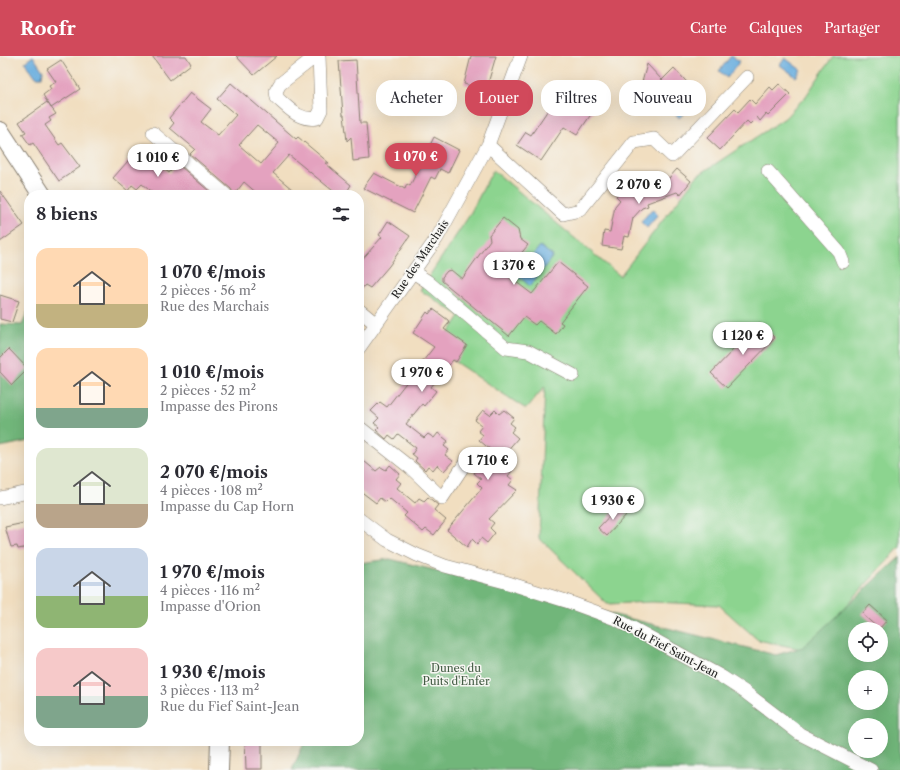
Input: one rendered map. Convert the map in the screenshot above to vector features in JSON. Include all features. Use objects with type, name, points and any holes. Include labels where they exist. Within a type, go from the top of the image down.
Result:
[{"type":"street","points":[[318,56],[322,110],[317,118],[307,120],[297,116],[277,98],[276,91],[280,84],[318,56]]},
{"type":"street","name":"Rue des Marchais","points":[[364,341],[437,238],[488,145],[522,56]]},
{"type":"street","points":[[488,145],[564,214],[580,210],[634,142],[654,139],[672,156],[747,77]]},
{"type":"street","points":[[0,131],[39,190]]},
{"type":"street","points":[[153,133],[220,190]]},
{"type":"street","points":[[768,171],[839,252],[843,262]]},
{"type":"street","points":[[413,272],[427,281],[506,348],[528,351],[573,374]]},
{"type":"street","points":[[364,314],[376,324]]},
{"type":"street","points":[[364,431],[412,469],[442,498],[470,456]]},
{"type":"street","points":[[0,498],[24,493]]},
{"type":"street","name":"Rue du Fief Saint-Jean","points":[[364,523],[387,540],[417,555],[445,566],[505,582],[566,601],[618,620],[722,677],[800,734],[871,770]]},
{"type":"street","points":[[219,770],[220,746]]},
{"type":"green space","points":[[833,56],[900,56],[900,547],[806,650],[758,640],[719,605],[653,602],[607,604],[539,538],[545,386],[526,409],[437,350],[460,316],[420,290],[469,216],[493,170],[620,276],[697,176],[785,118],[806,96]]},
{"type":"green space","points":[[24,320],[24,442],[0,447],[0,324],[22,325]]},
{"type":"green space","name":"Dunes du Puits d'Enfer","points":[[900,557],[900,770],[292,770],[303,746],[364,746],[364,562],[390,559],[776,655],[803,647]]},
{"type":"water","points":[[33,56],[43,71],[42,77],[36,77],[25,62]]},
{"type":"water","points":[[731,56],[740,61],[727,78],[719,71]]},
{"type":"water","points":[[785,58],[801,70],[796,77],[780,65]]},
{"type":"water","points":[[652,209],[658,215],[647,228],[641,222]]},
{"type":"water","points":[[540,246],[553,256],[530,286],[517,275]]},
{"type":"building","points":[[152,56],[186,56],[191,64],[170,80]]},
{"type":"building","points":[[236,56],[277,56],[254,75]]},
{"type":"building","points":[[471,56],[496,56],[489,80],[465,80]]},
{"type":"building","points":[[61,60],[80,89],[51,108],[43,95],[51,89],[49,86],[56,82],[47,69]]},
{"type":"building","points":[[356,60],[360,123],[366,123],[369,159],[353,161],[351,137],[347,141],[343,115],[339,61]]},
{"type":"building","points":[[647,64],[662,80],[643,80]]},
{"type":"building","points":[[674,68],[685,80],[662,80]]},
{"type":"building","points":[[231,83],[296,139],[298,137],[329,163],[325,163],[351,185],[348,190],[332,190],[289,155],[273,173],[293,190],[253,190],[244,182],[238,190],[232,190],[190,154],[195,149],[170,128],[174,123],[169,118],[190,93],[211,109],[201,122],[218,135],[236,115],[217,99]],"holes":[[[257,125],[279,143],[261,164],[239,145]]]},
{"type":"building","points":[[779,84],[790,94],[768,116],[766,114],[760,121],[757,117],[750,124],[747,121],[720,150],[707,138],[735,109],[738,112],[750,99],[755,104],[770,87],[773,90]]},
{"type":"building","points":[[47,102],[56,114],[49,118],[51,121],[45,125],[59,145],[62,143],[80,167],[59,181],[33,143],[30,145],[22,134],[26,132],[19,122]]},
{"type":"building","points":[[544,116],[590,116],[577,135],[564,127],[541,161],[517,145],[526,132],[531,135]]},
{"type":"building","points":[[434,137],[459,150],[448,173],[440,169],[435,179],[431,177],[413,213],[363,188],[374,173],[405,189],[407,184],[410,186]]},
{"type":"building","points":[[144,152],[169,173],[176,165],[180,166],[208,190],[149,190],[142,184],[137,189],[132,185],[129,190],[127,190],[113,178],[135,153],[140,157]]},
{"type":"building","points":[[677,169],[691,181],[680,195],[677,192],[647,203],[648,206],[642,208],[633,218],[629,237],[624,236],[621,249],[602,246],[604,231],[610,232],[615,206],[620,200],[616,196],[622,189],[656,176],[660,188]]},
{"type":"building","points":[[0,191],[24,225],[0,242]]},
{"type":"building","points":[[503,218],[518,230],[520,239],[528,245],[510,267],[511,278],[532,294],[558,262],[588,286],[560,322],[563,324],[556,334],[539,321],[535,325],[524,317],[509,336],[442,281],[442,277],[447,271],[451,270],[462,279],[490,240],[489,235]]},
{"type":"building","points":[[388,221],[410,236],[389,266],[370,288],[365,285],[364,286],[364,257],[382,237],[379,235]]},
{"type":"building","points":[[0,295],[19,301],[12,322],[0,319]]},
{"type":"building","points":[[433,309],[448,320],[449,323],[444,329],[467,345],[456,362],[453,360],[431,387],[436,391],[424,406],[422,404],[406,424],[424,438],[428,434],[434,438],[438,433],[448,441],[444,446],[449,450],[445,455],[453,461],[444,471],[437,465],[433,470],[428,466],[425,470],[415,461],[417,458],[412,454],[416,448],[398,434],[394,439],[389,435],[386,439],[376,430],[379,427],[374,423],[379,418],[371,411],[380,402],[387,407],[434,347],[413,333],[427,312],[429,314]]},
{"type":"building","points":[[759,323],[775,338],[727,388],[711,373]]},
{"type":"building","points":[[9,349],[24,365],[24,373],[12,385],[0,372],[0,358]]},
{"type":"building","points":[[483,410],[490,415],[495,410],[499,414],[504,410],[514,418],[510,423],[515,427],[511,432],[518,438],[499,460],[512,471],[508,476],[513,480],[509,485],[517,490],[489,519],[494,523],[490,528],[495,533],[487,543],[481,538],[477,544],[472,539],[467,547],[447,530],[482,488],[477,483],[481,479],[474,473],[492,451],[479,440],[483,435],[478,431],[482,426],[475,420]]},
{"type":"building","points":[[364,461],[376,471],[381,467],[386,470],[390,465],[400,474],[396,479],[401,483],[397,488],[415,503],[419,498],[424,501],[428,497],[438,505],[434,510],[446,520],[434,535],[426,529],[423,532],[404,516],[407,513],[389,498],[385,502],[380,498],[376,503],[364,494]]},
{"type":"building","points":[[619,506],[627,514],[607,536],[598,528]]},
{"type":"building","points":[[24,523],[24,548],[18,549],[17,546],[11,547],[5,527]]},
{"type":"building","points":[[870,605],[887,620],[885,622],[871,622],[862,614]]},
{"type":"building","points":[[245,746],[262,746],[262,769],[246,769]]}]
